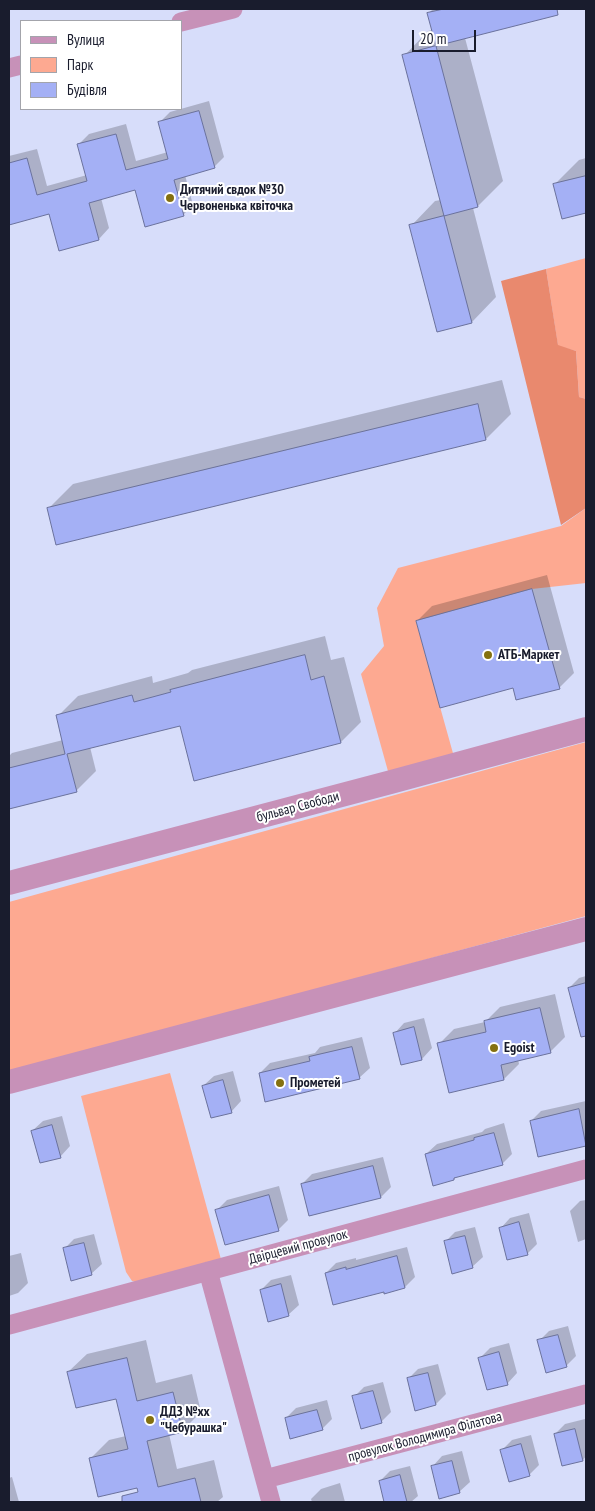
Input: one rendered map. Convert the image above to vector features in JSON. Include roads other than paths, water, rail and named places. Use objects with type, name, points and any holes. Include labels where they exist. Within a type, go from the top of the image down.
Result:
[{"type":"street","points":[[182,22],[233,9]]},
{"type":"street","name":"бульвар Свободи","points":[[9,883],[586,729]]},
{"type":"street","points":[[9,1082],[586,929]]},
{"type":"street","name":"Двірцевий провулок","points":[[9,1325],[586,1169]]},
{"type":"street","points":[[208,1271],[271,1502]]},
{"type":"street","name":"провулок Володимира Філатова","points":[[265,1479],[586,1394]]},
{"type":"place","name":"Дитячий свдок №30 Червоненька квіточка","points":[[170,198]]},
{"type":"place","name":"АТБ-Маркет","points":[[488,655]]},
{"type":"place","name":"Egoist","points":[[494,1048]]},
{"type":"place","name":"Прометей","points":[[280,1083]]},
{"type":"place","name":"ДДЗ №хх \"Чебурашка\"","points":[[150,1420]]}]
